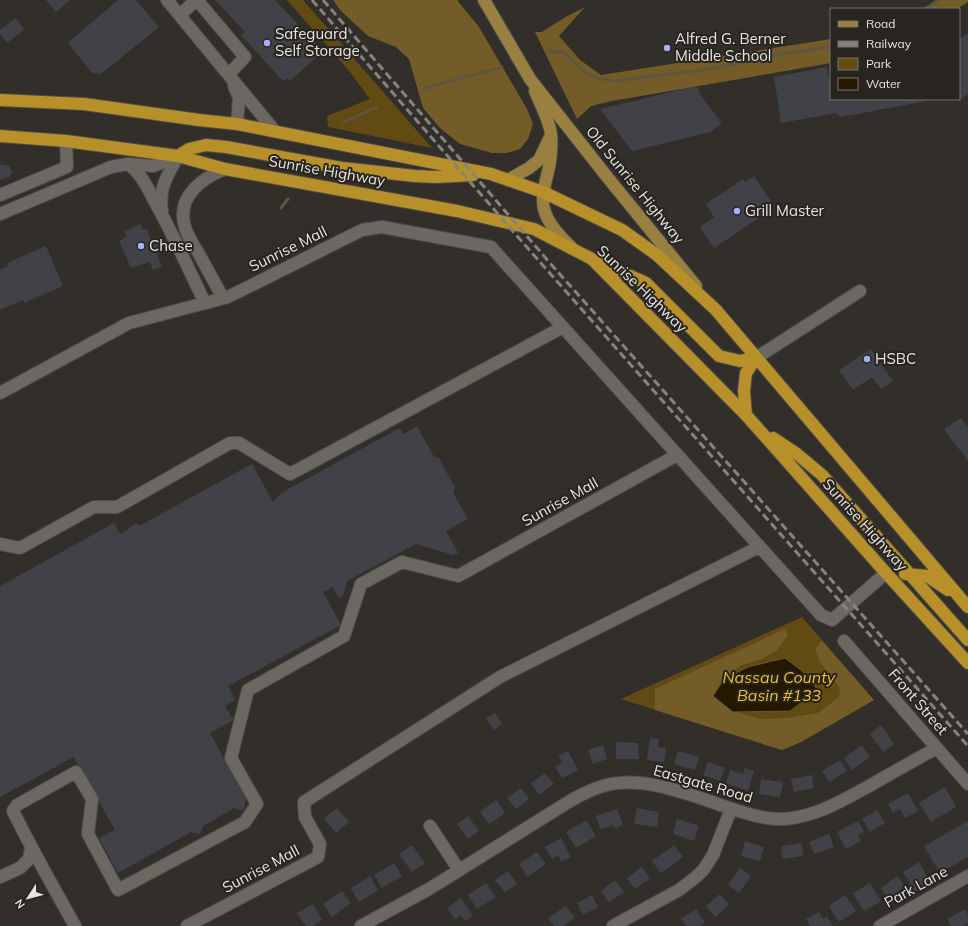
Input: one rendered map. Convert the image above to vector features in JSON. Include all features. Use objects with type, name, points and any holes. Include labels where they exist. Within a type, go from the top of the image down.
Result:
[{"type":"highway","name":"Sunrise Highway","points":[[0,100],[84,104],[237,124],[274,130],[491,174],[543,192],[622,230],[656,255],[716,310],[965,604]]},
{"type":"highway","name":"Sunrise Highway","points":[[0,136],[66,141],[178,156],[225,169],[457,211],[534,229],[592,259],[746,414],[886,573],[968,663]]},
{"type":"highway","points":[[178,156],[190,149],[206,145],[226,147],[342,168],[415,176],[435,177],[491,174]]},
{"type":"highway","points":[[592,259],[646,283],[719,356],[740,361],[756,358]]},
{"type":"highway","points":[[746,414],[744,391],[746,373],[756,358]]},
{"type":"highway","points":[[760,430],[797,454],[822,475],[968,640]]},
{"type":"highway","points":[[886,573],[928,576],[965,604]]},
{"type":"main road","name":"Old Sunrise Highway","points":[[484,0],[530,78],[608,178],[716,310]]},
{"type":"main road","name":"Old Sunrise Highway","points":[[530,78],[551,134],[550,161],[543,192],[543,206],[547,218],[557,233],[573,249]]},
{"type":"main road","points":[[508,180],[529,168],[539,160],[551,134]]},
{"type":"street","points":[[167,0],[274,130]]},
{"type":"street","points":[[180,15],[196,0],[245,57],[229,74]]},
{"type":"street","points":[[229,74],[239,98],[237,124]]},
{"type":"street","points":[[0,195],[67,167],[66,141]]},
{"type":"street","points":[[0,214],[111,167],[128,164],[153,166],[178,156]]},
{"type":"street","points":[[163,217],[161,203],[162,187],[178,156]]},
{"type":"street","points":[[128,164],[137,170],[163,217],[205,303]]},
{"type":"street","points":[[225,169],[214,174],[194,188],[187,198],[183,214],[186,232],[225,297]]},
{"type":"street","name":"Sunrise Mall","points":[[0,393],[129,323],[225,297],[362,230],[382,227],[491,247],[821,615],[832,620],[886,573]]},
{"type":"street","points":[[756,358],[860,291]]},
{"type":"street","points":[[0,544],[20,548],[94,507],[117,507],[230,443],[239,443],[290,474],[563,327]]},
{"type":"street","name":"Sunrise Mall","points":[[32,848],[13,811],[17,805],[76,772],[92,799],[88,834],[118,890],[246,822],[256,804],[231,758],[248,690],[344,636],[361,584],[402,562],[458,576],[677,455]]},
{"type":"street","name":"Sunrise Mall","points":[[187,926],[318,858],[320,844],[305,817],[304,802],[500,677],[759,547]]},
{"type":"street","name":"Front Street","points":[[844,641],[968,784]]},
{"type":"street","name":"Eastgate Road","points":[[362,926],[379,922],[429,888],[570,801],[604,785],[628,782],[653,784],[748,814],[783,819],[805,816],[832,806],[937,748]]},
{"type":"street","points":[[613,926],[679,890],[704,869],[713,855],[731,808]]},
{"type":"street","points":[[430,826],[459,870]]},
{"type":"street","points":[[0,877],[20,868],[25,864],[29,859],[32,848]]},
{"type":"street","points":[[32,848],[75,926]]},
{"type":"street","name":"Park Lane","points":[[880,926],[968,876]]},
{"type":"green space","points":[[287,0],[303,0],[432,148],[328,127],[327,116],[370,99],[350,72]]},
{"type":"green space","name":"Nassau County Basin #133","points":[[802,617],[874,700],[801,742],[782,750],[621,699]]},
{"type":"shaded area","points":[[333,0],[457,0],[479,27],[527,109],[533,124],[528,139],[520,149],[507,153],[492,153],[460,144],[440,128],[423,108],[409,59],[396,47],[368,36],[341,11]]},
{"type":"shaded area","points":[[937,0],[968,0],[968,2],[959,8],[924,8]]},
{"type":"shaded area","points":[[585,7],[559,36],[580,60],[601,75],[830,39],[830,63],[612,101],[591,106],[577,119],[535,32],[542,32]]},
{"type":"shaded area","points":[[785,629],[788,635],[777,650],[762,659],[742,665],[726,677],[720,699],[737,712],[760,719],[787,718],[818,713],[839,697],[840,688],[820,662],[815,649],[822,641],[874,700],[801,742],[782,750],[655,710],[655,689]]},
{"type":"water","name":"Nassau County Basin #133","points":[[785,658],[802,671],[818,690],[790,711],[733,712],[713,696],[724,679],[748,667]]},
{"type":"building","points":[[46,0],[70,0],[56,12]]},
{"type":"building","points":[[118,0],[136,0],[159,27],[101,74],[92,73],[68,43]]},
{"type":"building","points":[[215,0],[275,0],[323,51],[290,81],[287,78],[283,81],[241,35],[245,32]]},
{"type":"building","points":[[16,18],[24,30],[7,43],[0,33],[0,30]]},
{"type":"building","points":[[968,33],[968,94],[960,100],[960,39]]},
{"type":"building","points":[[827,67],[828,77],[830,77],[830,100],[926,101],[841,117],[836,113],[781,123],[774,77]]},
{"type":"building","points":[[696,86],[701,96],[722,123],[711,132],[632,151],[600,109]]},
{"type":"building","points":[[1,164],[9,166],[12,172],[8,179],[7,177],[0,180]]},
{"type":"building","name":"Grill Master","points":[[754,176],[772,203],[763,209],[766,213],[714,248],[700,227],[714,217],[706,204],[743,179],[745,182]]},
{"type":"building","name":"Chase","points":[[140,224],[143,230],[147,229],[151,240],[157,237],[163,252],[157,254],[162,267],[153,270],[150,262],[131,268],[119,241],[127,237],[124,231]]},
{"type":"building","points":[[46,246],[63,286],[24,303],[23,300],[0,310],[0,269],[8,266],[7,263]]},
{"type":"building","name":"HSBC","points":[[871,349],[893,381],[881,389],[872,377],[853,390],[839,370]]},
{"type":"building","points":[[961,418],[967,426],[968,425],[968,461],[944,429]]},
{"type":"building","points":[[417,426],[434,457],[439,458],[455,488],[453,493],[468,519],[446,531],[458,553],[453,555],[416,544],[347,581],[343,596],[339,598],[333,587],[323,592],[341,625],[228,686],[235,700],[225,706],[233,720],[210,733],[246,799],[243,811],[234,808],[203,826],[200,834],[191,832],[118,873],[99,838],[115,830],[74,757],[0,797],[0,586],[114,523],[120,534],[137,523],[139,526],[252,464],[273,502],[281,493],[400,428],[404,434]]},
{"type":"building","points":[[495,713],[502,724],[493,730],[486,718]]},
{"type":"building","points":[[881,725],[894,744],[883,752],[870,734]]},
{"type":"building","points":[[650,738],[659,739],[658,747],[666,748],[664,762],[647,760]]},
{"type":"building","points":[[616,742],[638,743],[639,759],[616,759]]},
{"type":"building","points":[[603,745],[607,759],[593,764],[588,750]]},
{"type":"building","points":[[862,745],[870,757],[852,770],[844,758]]},
{"type":"building","points":[[568,751],[578,770],[562,778],[555,766],[562,763],[558,756]]},
{"type":"building","points":[[678,751],[699,757],[695,770],[674,764]]},
{"type":"building","points":[[840,760],[847,771],[829,782],[822,771]]},
{"type":"building","points":[[708,762],[725,768],[720,781],[703,775]]},
{"type":"building","points":[[745,768],[754,771],[748,791],[726,783],[730,770],[743,774]]},
{"type":"building","points":[[545,773],[554,784],[539,795],[531,783]]},
{"type":"building","points":[[812,775],[814,788],[794,792],[791,779]]},
{"type":"building","points":[[761,779],[783,782],[780,797],[759,794]]},
{"type":"building","points":[[945,787],[956,807],[931,822],[919,803]]},
{"type":"building","points":[[521,788],[529,799],[516,809],[507,798]]},
{"type":"building","points":[[908,793],[918,811],[905,818],[900,809],[893,813],[888,804]]},
{"type":"building","points":[[496,800],[505,813],[489,824],[480,812]]},
{"type":"building","points":[[337,808],[349,822],[336,833],[324,818]]},
{"type":"building","points":[[637,808],[659,812],[657,827],[634,824]]},
{"type":"building","points":[[617,809],[623,825],[615,828],[613,825],[600,829],[596,816]]},
{"type":"building","points":[[877,810],[885,823],[870,832],[862,819]]},
{"type":"building","points":[[468,816],[479,831],[468,839],[457,824]]},
{"type":"building","points":[[677,819],[699,826],[694,841],[673,834]]},
{"type":"building","points":[[586,820],[596,836],[576,848],[566,832]]},
{"type":"building","points":[[858,821],[864,832],[858,835],[861,841],[846,849],[837,832]]},
{"type":"building","points":[[968,821],[968,857],[940,873],[924,846]]},
{"type":"building","points":[[829,834],[834,847],[814,854],[809,842]]},
{"type":"building","points":[[561,838],[571,857],[561,862],[558,856],[552,859],[545,847]]},
{"type":"building","points":[[745,841],[764,847],[760,861],[741,856]]},
{"type":"building","points":[[802,843],[803,856],[782,859],[781,846]]},
{"type":"building","points":[[412,845],[425,863],[412,872],[399,854]]},
{"type":"building","points":[[674,845],[683,857],[661,873],[652,861]]},
{"type":"building","points":[[537,852],[546,864],[527,877],[519,864]]},
{"type":"building","points":[[919,862],[931,883],[915,892],[903,872]]},
{"type":"building","points":[[394,863],[402,876],[382,888],[374,875]]},
{"type":"building","points":[[642,867],[650,878],[635,889],[627,878]]},
{"type":"building","points":[[740,868],[751,876],[739,893],[728,885]]},
{"type":"building","points":[[508,871],[517,884],[505,892],[495,880]]},
{"type":"building","points":[[370,876],[378,890],[359,902],[351,888]]},
{"type":"building","points":[[897,876],[905,886],[888,899],[881,888]]},
{"type":"building","points":[[615,880],[624,892],[609,902],[601,891]]},
{"type":"building","points":[[486,883],[496,897],[477,909],[468,895]]},
{"type":"building","points":[[870,883],[881,901],[864,911],[853,893]]},
{"type":"building","points":[[342,891],[351,903],[332,917],[323,904]]},
{"type":"building","points":[[720,894],[729,905],[715,917],[706,906]]},
{"type":"building","points":[[592,895],[598,907],[583,915],[577,903]]},
{"type":"building","points":[[845,895],[856,911],[839,922],[829,906]]},
{"type":"building","points":[[461,898],[473,916],[465,921],[461,915],[455,919],[447,908]]},
{"type":"building","points":[[313,904],[322,920],[313,926],[306,926],[297,913]]},
{"type":"building","points":[[566,906],[575,918],[563,926],[554,926],[548,918]]},
{"type":"building","points":[[696,909],[705,923],[700,926],[686,926],[681,919]]},
{"type":"building","points":[[965,909],[968,915],[968,923],[963,926],[951,926],[947,919]]},
{"type":"building","points":[[819,912],[823,919],[827,916],[833,926],[810,926],[806,919]]},
{"type":"waterway","points":[[927,8],[938,0]]},
{"type":"waterway","points":[[548,51],[563,52],[585,73],[597,78],[614,81],[704,70],[786,53],[830,47]]},
{"type":"waterway","points":[[425,88],[502,67]]},
{"type":"waterway","points":[[344,122],[377,107]]},
{"type":"waterway","points":[[281,208],[288,199]]},
{"type":"railway","points":[[312,0],[531,252],[968,746]]},
{"type":"railway","points":[[323,0],[550,263],[968,734]]},
{"type":"place","name":"Safeguard Self Storage","points":[[267,43]]},
{"type":"place","name":"Alfred G. Berner Middle School","points":[[667,48]]},
{"type":"place","name":"Grill Master","points":[[737,211]]},
{"type":"place","name":"Chase","points":[[141,246]]},
{"type":"place","name":"HSBC","points":[[867,359]]}]
